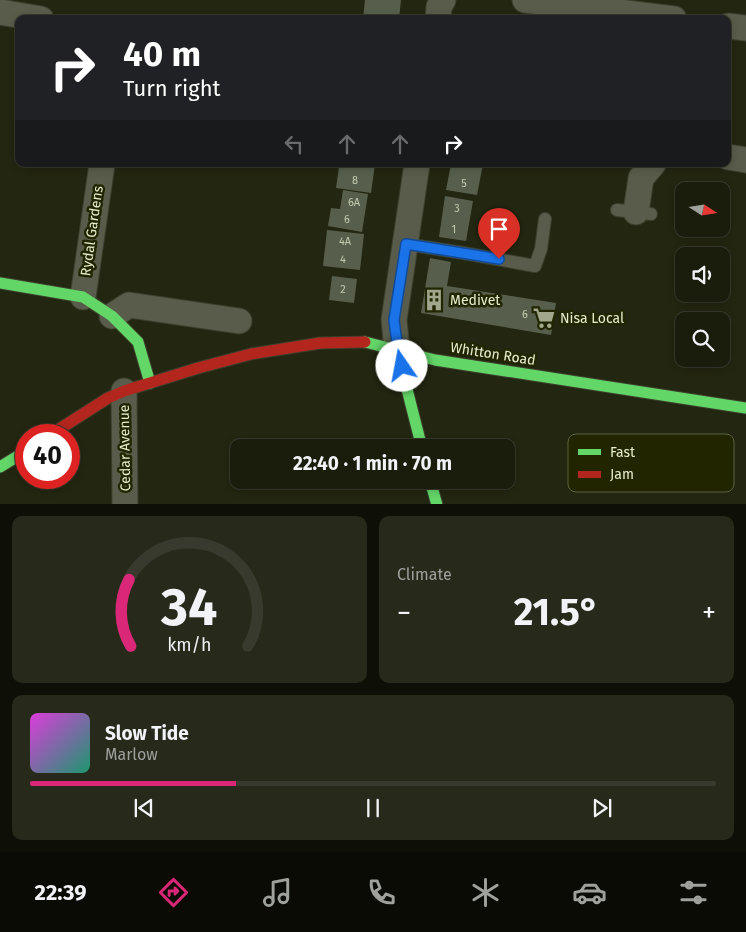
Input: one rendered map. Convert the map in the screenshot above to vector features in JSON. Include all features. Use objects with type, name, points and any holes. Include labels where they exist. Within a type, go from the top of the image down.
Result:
[{"type":"main road","points":[[0,283],[83,297],[112,316],[138,342],[150,383]]},
{"type":"main road","name":"Whitton Road","points":[[67,424],[108,398],[124,391],[251,354],[320,343],[367,342],[435,360],[746,408]]},
{"type":"main road","points":[[398,350],[420,439]]},
{"type":"main road","points":[[0,468],[15,458]]},
{"type":"main road","points":[[433,489],[437,504]]},
{"type":"street","points":[[438,15],[439,7],[443,0]]},
{"type":"street","points":[[525,0],[643,15]]},
{"type":"street","points":[[0,12],[18,15]]},
{"type":"street","points":[[731,26],[746,28]]},
{"type":"street","points":[[731,158],[746,160]]},
{"type":"street","name":"Rydal Gardens","points":[[83,297],[102,167]]},
{"type":"street","points":[[398,350],[394,320],[417,167]]},
{"type":"street","points":[[635,212],[641,178],[650,167]]},
{"type":"street","points":[[112,316],[129,305],[239,321]]},
{"type":"street","name":"Cedar Avenue","points":[[124,391],[125,504]]},
{"type":"lane","points":[[406,244],[463,252],[535,266],[541,249],[545,219]]},
{"type":"building","points":[[365,0],[401,0],[399,15],[363,15]]},
{"type":"building","points":[[339,167],[375,167],[371,193],[336,188]]},
{"type":"building","points":[[450,167],[482,167],[477,195],[446,190]]},
{"type":"building","points":[[343,190],[368,194],[362,232],[328,226],[331,208],[340,209]]},
{"type":"building","points":[[445,196],[473,201],[466,241],[439,237]]},
{"type":"building","points":[[327,230],[364,234],[360,270],[323,266]]},
{"type":"building","points":[[430,258],[451,262],[447,286],[556,303],[551,335],[421,313]]},
{"type":"building","points":[[332,276],[357,279],[354,303],[329,300]]},
{"type":"traffic: fast","points":[[0,283],[83,297],[112,316],[138,342],[150,383]]},
{"type":"traffic: fast","points":[[365,342],[435,360],[746,408]]},
{"type":"traffic: fast","points":[[397,350],[420,439]]},
{"type":"traffic: fast","points":[[0,467],[15,458]]},
{"type":"traffic: fast","points":[[433,489],[437,504]]},
{"type":"traffic: jam","points":[[67,424],[108,398],[124,391],[198,368],[251,354],[320,343],[365,342]]},
{"type":"place","name":"Medivet","points":[[434,300]]},
{"type":"place","name":"Nisa Local","points":[[544,318]]},
{"type":"route","points":[[402,366],[394,320],[406,244],[499,259]]}]
